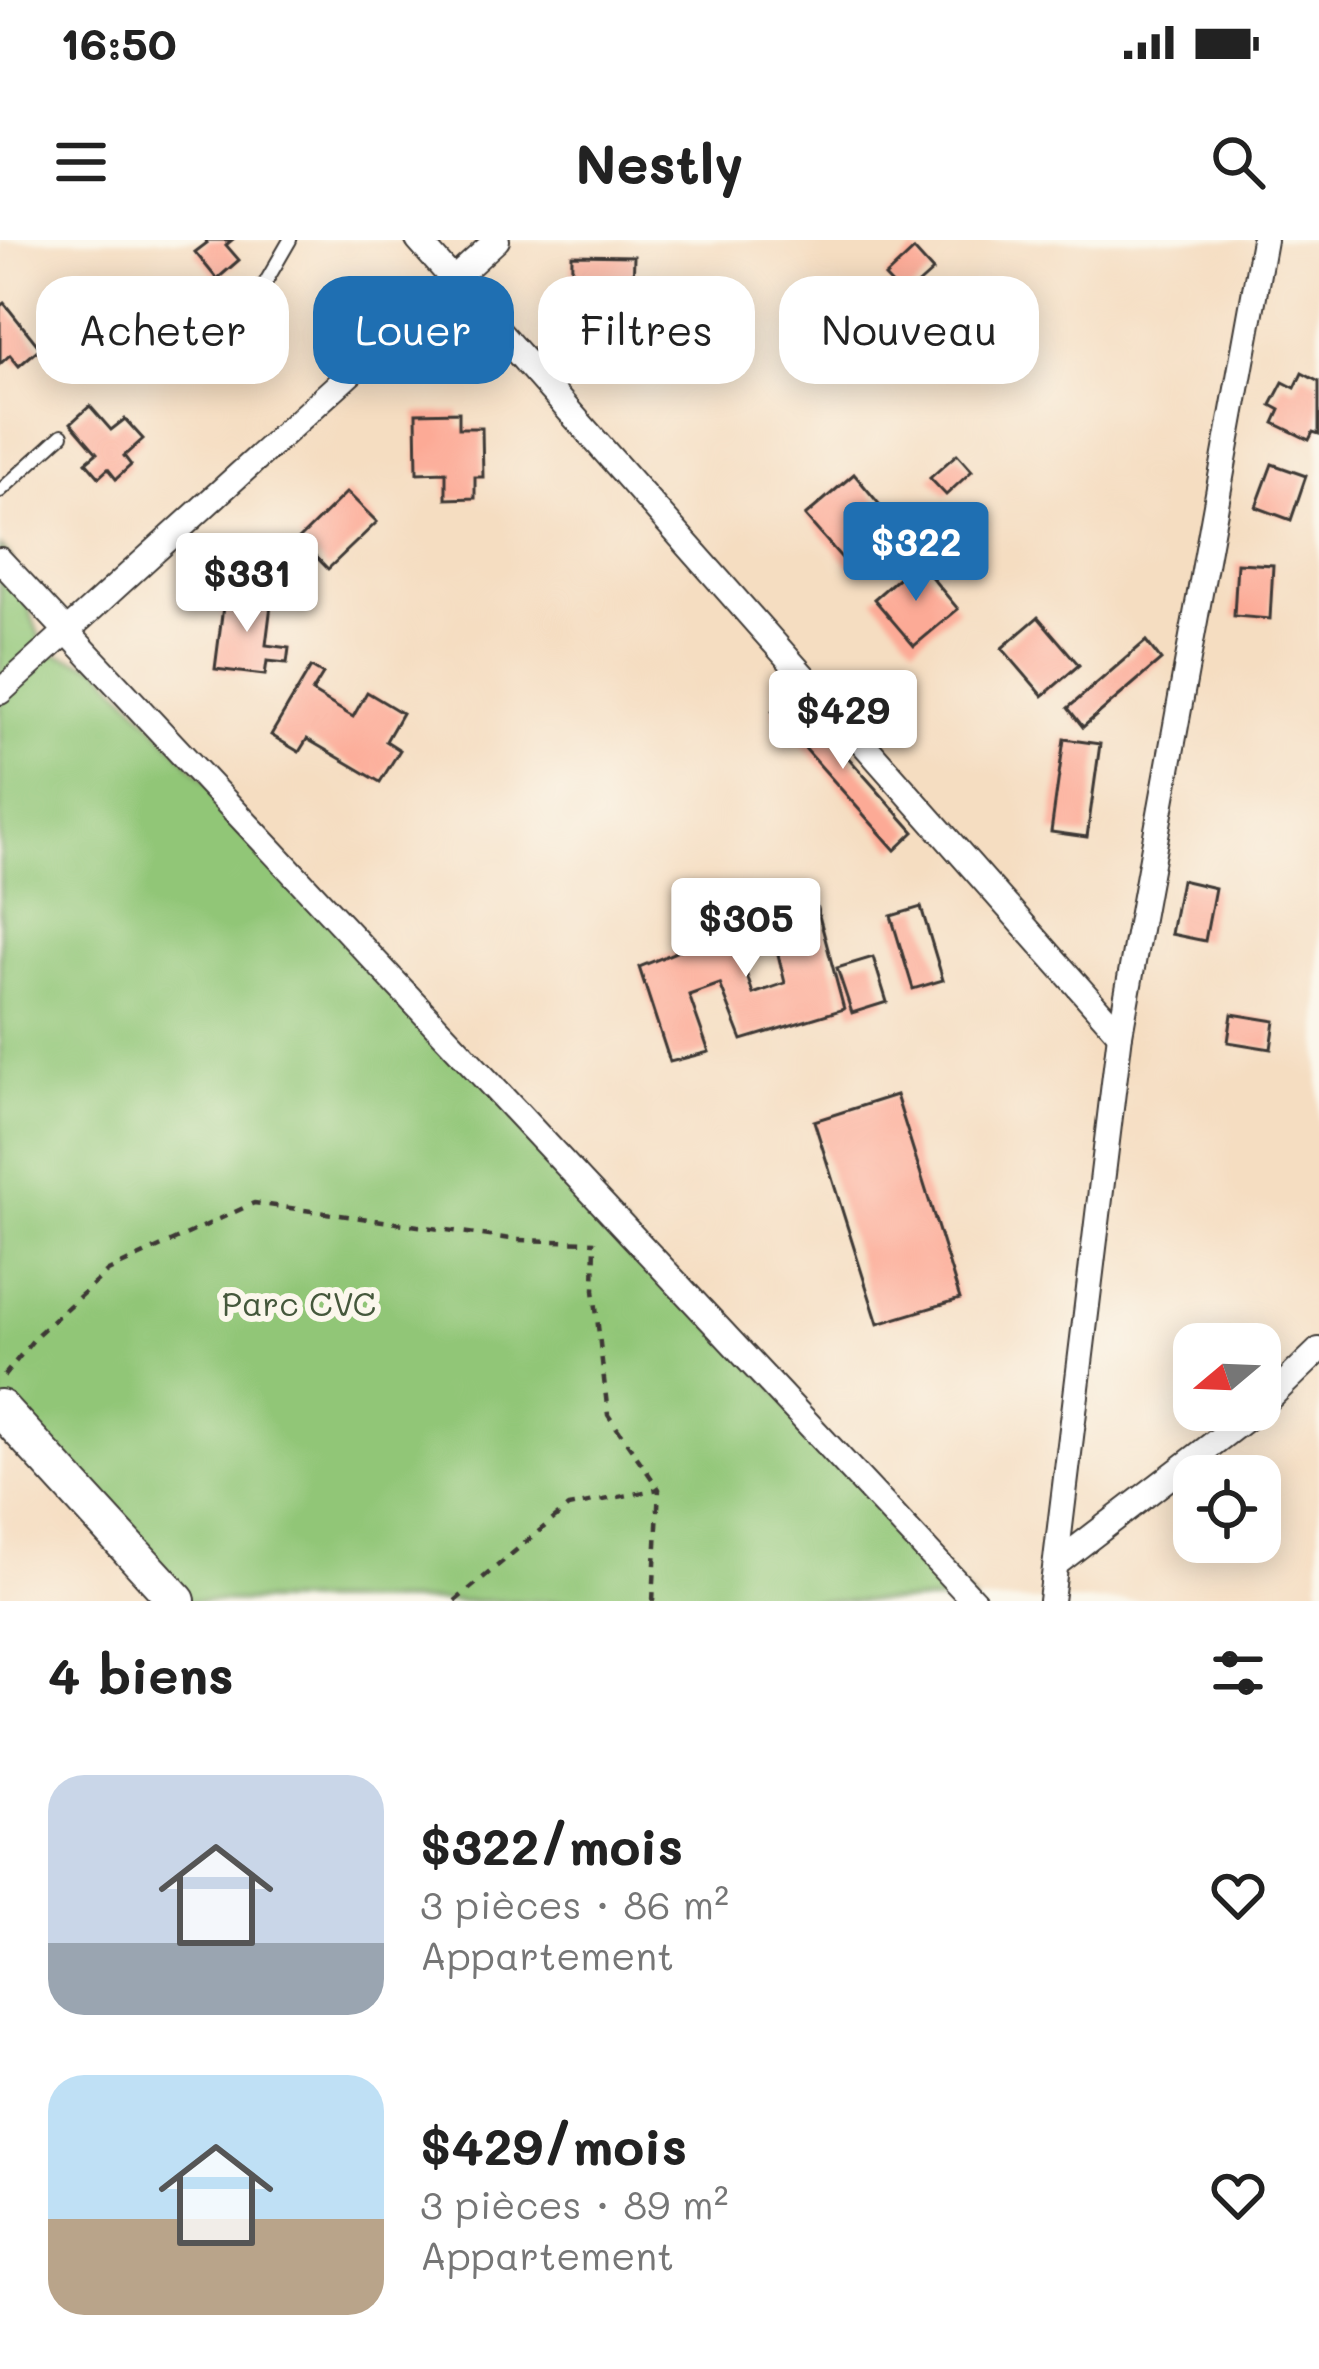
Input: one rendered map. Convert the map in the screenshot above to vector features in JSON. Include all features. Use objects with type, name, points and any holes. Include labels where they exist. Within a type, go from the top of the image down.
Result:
[{"type":"main road","points":[[0,1408],[177,1601]]},
{"type":"street","points":[[418,240],[449,276]]},
{"type":"street","points":[[455,276],[497,240]]},
{"type":"street","points":[[1051,1601],[1120,1034],[1264,240]]},
{"type":"street","points":[[514,349],[1120,1034]]},
{"type":"street","points":[[0,692],[337,384]]},
{"type":"street","points":[[0,560],[974,1601]]},
{"type":"street","points":[[1281,1386],[1319,1350]]},
{"type":"street","points":[[1056,1564],[1228,1431]]},
{"type":"lane","points":[[269,276],[290,240]]},
{"type":"lane","points":[[0,491],[62,435]]},
{"type":"path","points":[[0,1381],[38,1334],[108,1271],[254,1203],[518,1240],[595,1242],[594,1290],[608,1415],[659,1489],[653,1601]]},
{"type":"path","points":[[455,1601],[568,1507],[659,1489]]},
{"type":"green space","name":"Parc CVC","points":[[0,546],[9,555],[45,651],[99,667],[974,1601],[187,1601],[0,1406]]},
{"type":"building","points":[[205,240],[232,240],[226,245],[239,260],[215,276],[195,252]]},
{"type":"building","points":[[914,250],[933,271],[927,276],[886,276]]},
{"type":"building","points":[[572,255],[634,256],[633,276],[572,276]]},
{"type":"building","points":[[4,303],[36,343],[36,351],[19,366],[10,355],[0,364],[0,306]]},
{"type":"building","points":[[1302,373],[1319,382],[1319,434],[1313,432],[1309,440],[1274,423],[1280,410],[1271,405],[1283,382],[1295,388]]},
{"type":"building","points":[[90,406],[111,430],[125,419],[143,439],[124,456],[131,465],[116,479],[108,469],[99,477],[86,462],[97,453],[71,423]]},
{"type":"building","points":[[459,412],[459,428],[482,428],[483,477],[475,477],[475,498],[446,499],[446,472],[417,473],[416,413]]},
{"type":"building","points":[[957,454],[972,471],[946,495],[930,478]]},
{"type":"building","points":[[1272,464],[1306,476],[1291,520],[1256,507]]},
{"type":"building","points":[[854,474],[901,530],[853,571],[805,516]]},
{"type":"building","points":[[347,492],[377,522],[328,569],[299,539]]},
{"type":"building","points":[[918,561],[958,609],[914,646],[874,599]]},
{"type":"building","points":[[1237,563],[1273,565],[1270,619],[1234,616]]},
{"type":"building","points":[[225,591],[272,597],[266,645],[289,648],[287,663],[267,661],[265,675],[215,669]]},
{"type":"building","points":[[1038,617],[1079,665],[1043,696],[1002,648]]},
{"type":"building","points":[[1146,641],[1161,660],[1083,727],[1068,708]]},
{"type":"building","points":[[311,667],[323,674],[312,692],[353,717],[367,692],[402,713],[386,741],[400,750],[380,782],[307,739],[299,752],[271,735]]},
{"type":"building","points":[[792,694],[914,832],[895,850],[772,711]]},
{"type":"building","points":[[1064,739],[1100,744],[1087,837],[1051,832]]},
{"type":"building","points":[[1181,880],[1215,888],[1205,941],[1171,934]]},
{"type":"building","points":[[811,886],[844,1009],[742,1040],[720,984],[689,995],[709,1052],[670,1062],[639,967],[732,929],[753,994],[785,983],[765,901]]},
{"type":"building","points":[[921,907],[943,980],[913,989],[891,916]]},
{"type":"building","points":[[873,957],[887,1002],[852,1013],[837,968]]},
{"type":"building","points":[[1232,1014],[1275,1021],[1271,1049],[1228,1042]]},
{"type":"building","points":[[896,1095],[960,1299],[878,1324],[814,1121]]}]
